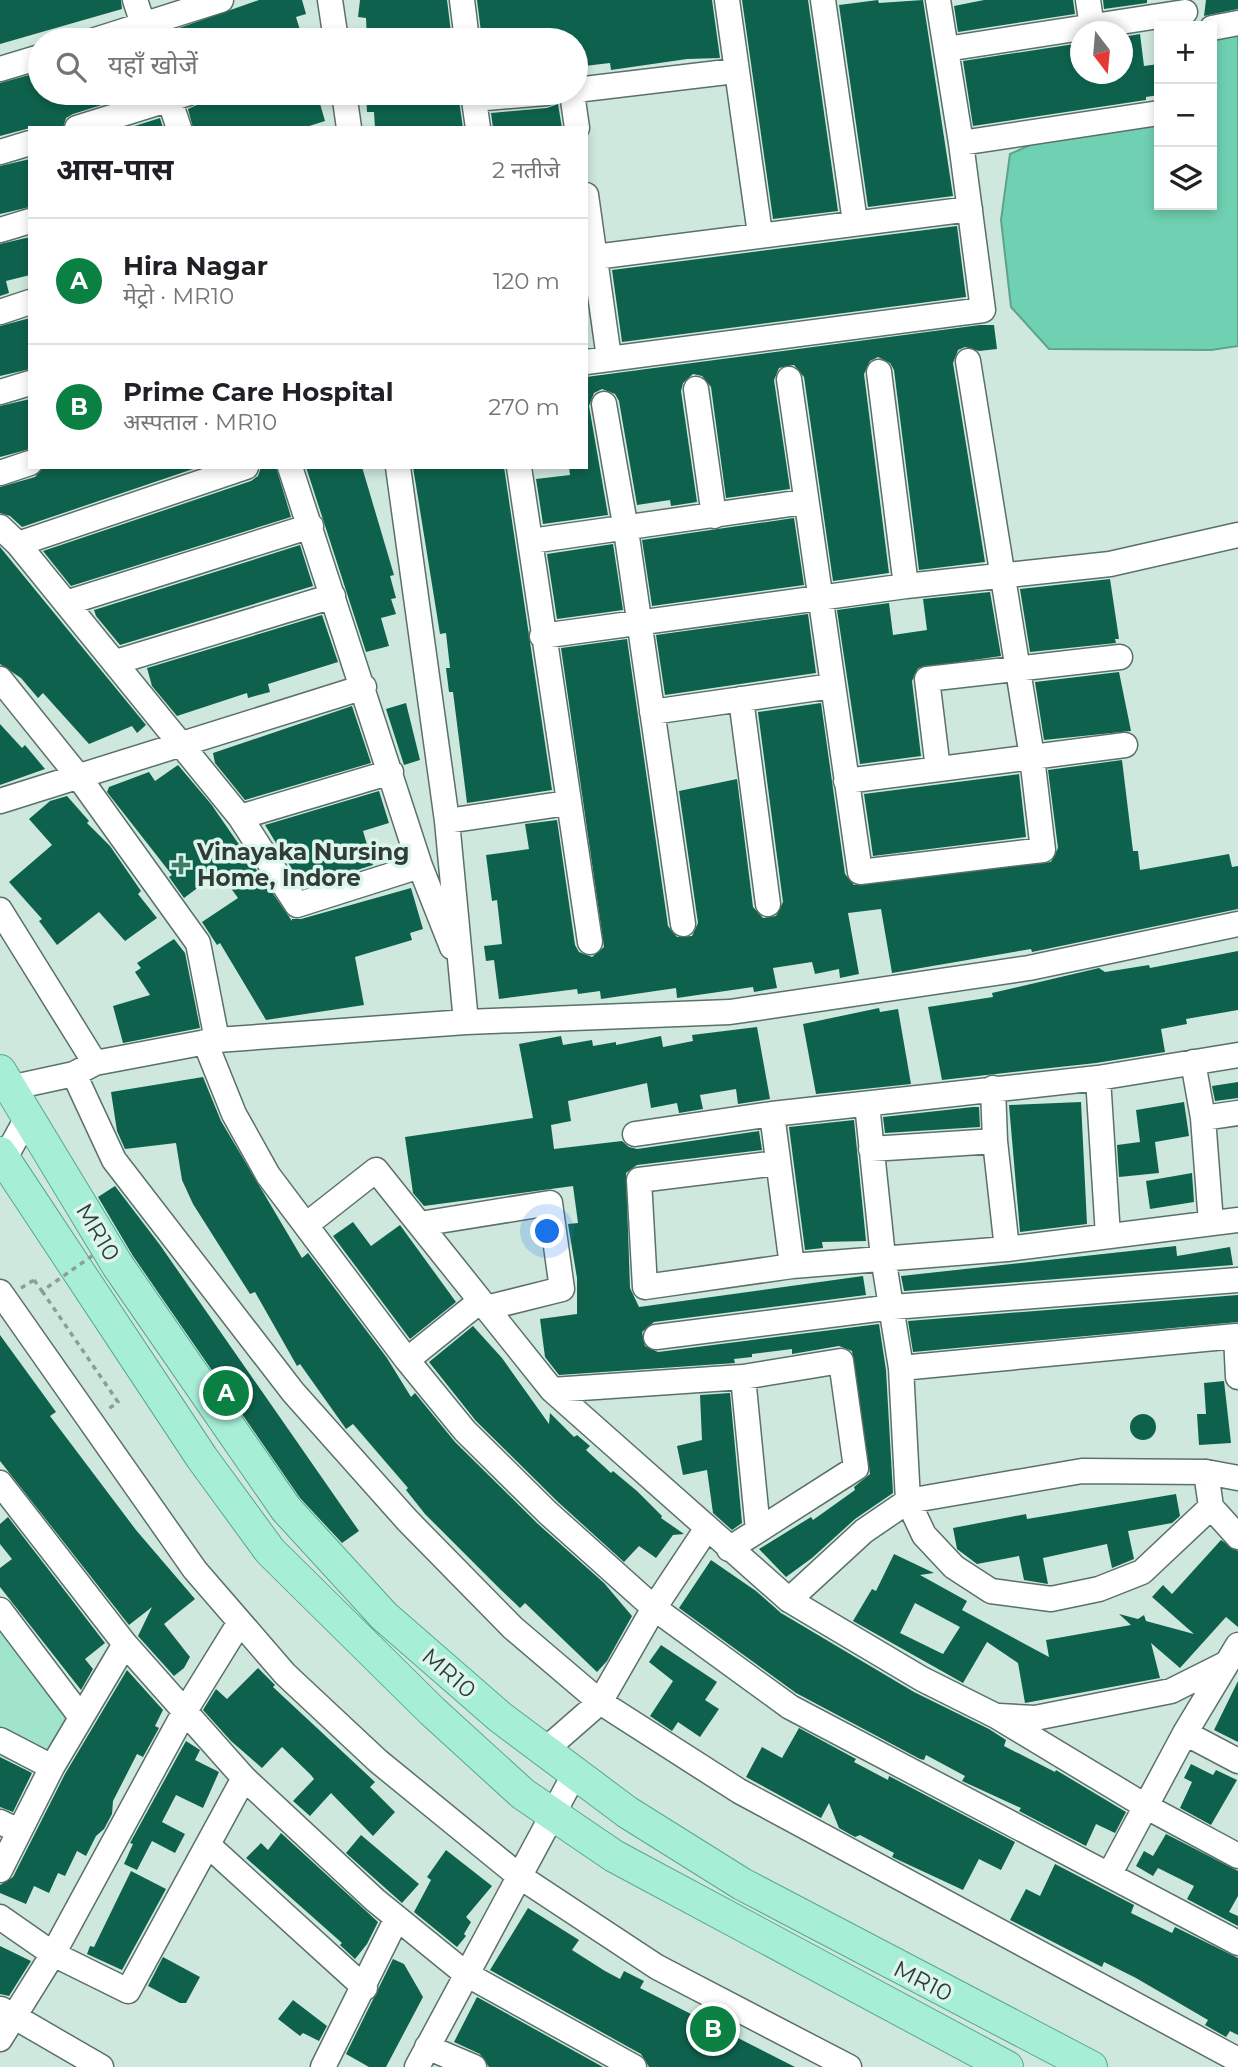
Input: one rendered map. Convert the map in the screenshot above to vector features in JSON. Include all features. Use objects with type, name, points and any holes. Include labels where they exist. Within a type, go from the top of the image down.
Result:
[{"type":"main road","name":"MR10","points":[[3,1083],[28,1116],[118,1266],[286,1509],[384,1616],[500,1717],[627,1812],[742,1884],[1091,2067]]},
{"type":"main road","name":"MR10","points":[[1,1160],[202,1458],[270,1551],[432,1711],[523,1794],[614,1856],[1007,2067]]},
{"type":"street","points":[[135,0],[143,28]]},
{"type":"street","points":[[157,28],[221,0]]},
{"type":"street","points":[[330,0],[334,28]]},
{"type":"street","points":[[463,0],[466,28]]},
{"type":"street","points":[[727,0],[760,234]]},
{"type":"street","points":[[823,0],[855,222]]},
{"type":"street","points":[[588,209],[595,257],[598,360],[983,310],[961,143],[938,0]]},
{"type":"street","points":[[1088,0],[1091,21]]},
{"type":"street","points":[[1132,21],[1186,13]]},
{"type":"street","points":[[1217,27],[1238,23]]},
{"type":"street","points":[[946,49],[1070,30]]},
{"type":"street","points":[[0,69],[28,61]]},
{"type":"street","points":[[588,89],[735,71]]},
{"type":"street","points":[[82,126],[145,105]]},
{"type":"street","points":[[176,105],[179,126]]},
{"type":"street","points":[[346,105],[349,126]]},
{"type":"street","points":[[475,105],[478,126]]},
{"type":"street","points":[[575,105],[577,126]]},
{"type":"street","points":[[961,143],[1154,114]]},
{"type":"street","points":[[0,152],[28,144]]},
{"type":"street","points":[[595,257],[970,209]]},
{"type":"street","points":[[0,230],[28,221]]},
{"type":"street","points":[[0,312],[28,303]]},
{"type":"street","points":[[789,379],[804,502],[860,872],[1043,850],[1032,757],[968,361]]},
{"type":"street","points":[[878,372],[906,586]]},
{"type":"street","points":[[0,392],[28,384]]},
{"type":"street","points":[[696,389],[714,516]]},
{"type":"street","points":[[604,404],[626,530],[682,924]]},
{"type":"street","points":[[0,473],[28,464]]},
{"type":"street","points":[[239,469],[9,535],[116,662],[240,817],[298,905],[420,866]]},
{"type":"street","points":[[291,469],[364,687],[420,866],[464,978]]},
{"type":"street","points":[[398,469],[447,821],[464,978],[466,1022]]},
{"type":"street","points":[[519,469],[542,636],[590,942]]},
{"type":"street","points":[[531,541],[626,530],[804,502]]},
{"type":"street","points":[[66,603],[311,526]]},
{"type":"street","points":[[542,636],[906,586],[1110,564],[1238,535]]},
{"type":"street","points":[[116,662],[333,596]]},
{"type":"street","points":[[938,769],[927,678],[1120,657]]},
{"type":"street","points":[[0,679],[78,776],[198,943],[211,1041],[234,1114],[268,1175],[407,1360],[465,1432],[548,1513],[654,1608],[790,1707],[1238,1943]]},
{"type":"street","points":[[0,801],[364,687]]},
{"type":"street","points":[[652,712],[832,687]]},
{"type":"street","points":[[741,699],[768,904]]},
{"type":"street","points":[[846,780],[1125,745]]},
{"type":"street","points":[[240,817],[391,772]]},
{"type":"street","points":[[447,821],[567,803]]},
{"type":"street","points":[[0,910],[84,1068],[114,1160],[293,1392],[407,1520],[513,1628],[600,1702],[738,1791],[1238,2060]]},
{"type":"street","points":[[3,1083],[211,1041],[466,1022],[730,1013],[1029,968],[1238,924]]},
{"type":"street","points":[[635,1134],[772,1114],[1098,1078],[1238,1055]]},
{"type":"street","points":[[1193,1062],[1203,1118],[1211,1223]]},
{"type":"street","points":[[1098,1078],[1108,1236]]},
{"type":"street","points":[[993,1088],[995,1141],[1007,1249]]},
{"type":"street","points":[[867,1104],[883,1257],[901,1368],[908,1501],[924,1535],[954,1567],[991,1591],[1051,1599],[1098,1589],[1142,1573],[1211,1507]]},
{"type":"street","points":[[1203,1118],[1238,1113]]},
{"type":"street","points":[[772,1114],[792,1266]]},
{"type":"street","points":[[1,1160],[28,1116]]},
{"type":"street","points":[[871,1149],[995,1141]]},
{"type":"street","points":[[778,1163],[639,1180],[645,1287],[792,1266],[1007,1249],[1238,1220]]},
{"type":"street","points":[[306,1225],[376,1170],[552,1390],[789,1600],[922,1679],[996,1716],[1147,1807],[1238,1856]]},
{"type":"street","points":[[407,1360],[483,1305],[562,1289],[550,1203],[421,1224]]},
{"type":"street","points":[[656,1337],[893,1307],[1238,1280]]},
{"type":"street","points":[[0,1292],[195,1570],[285,1674],[378,1761],[519,1876],[657,1967],[849,2067]]},
{"type":"street","points":[[901,1368],[1236,1336],[1238,1377]]},
{"type":"street","points":[[552,1390],[743,1377],[841,1361],[856,1468],[729,1549]]},
{"type":"street","points":[[743,1377],[758,1530]]},
{"type":"street","points":[[789,1600],[864,1531],[908,1501],[1082,1471],[1206,1472],[1238,1478]]},
{"type":"street","points":[[1206,1472],[1211,1507],[1238,1537]]},
{"type":"street","points":[[0,1483],[125,1644],[244,1778],[397,1918],[466,1974],[635,2067]]},
{"type":"street","points":[[544,1751],[600,1702],[654,1608],[707,1528]]},
{"type":"street","points":[[0,1610],[81,1717]]},
{"type":"street","points":[[0,2039],[7,2012],[53,1954],[185,1710],[240,1622]]},
{"type":"street","points":[[0,1870],[10,1827],[51,1766],[125,1644]]},
{"type":"street","points":[[1109,1875],[1185,1733],[1232,1654]]},
{"type":"street","points":[[996,1716],[1035,1718],[1171,1691],[1232,1654]]},
{"type":"street","points":[[1185,1733],[1238,1761]]},
{"type":"street","points":[[0,1740],[51,1766]]},
{"type":"street","points":[[474,2067],[422,2057],[575,1773]]},
{"type":"street","points":[[0,1917],[53,1954],[128,1991],[244,1778]]},
{"type":"street","points":[[208,1845],[365,1988]]},
{"type":"street","points":[[323,2067],[365,1988],[397,1918]]},
{"type":"street","points":[[7,2012],[100,2067]]},
{"type":"path","points":[[43,1291],[92,1256]]},
{"type":"path","points":[[34,1280],[118,1402]]},
{"type":"shaded area","points":[[1238,32],[1238,346],[1211,350],[1049,349],[1011,307],[1001,220],[1010,154],[1060,132],[1154,120],[1154,210],[1217,210],[1217,36]]},
{"type":"shaded area","points":[[0,1623],[72,1721],[49,1758],[0,1733]]},
{"type":"building","points":[[0,0],[121,0],[122,9],[56,28],[28,28],[28,36],[0,44]]},
{"type":"building","points":[[259,0],[302,0],[306,14],[296,17],[299,28],[179,28]]},
{"type":"building","points":[[360,0],[447,0],[450,28],[366,28],[366,18],[358,17]]},
{"type":"building","points":[[477,0],[712,0],[720,58],[687,59],[611,70],[610,63],[588,66],[588,28],[480,28]]},
{"type":"building","points":[[742,0],[808,0],[838,211],[773,219]]},
{"type":"building","points":[[878,0],[879,3],[923,0],[953,196],[868,207],[839,5]]},
{"type":"building","points":[[984,0],[1073,0],[1075,14],[958,32],[954,6]]},
{"type":"building","points":[[1103,0],[1147,0],[1147,3],[1104,9]]},
{"type":"building","points":[[1206,0],[1238,0],[1238,9],[1204,16]]},
{"type":"building","points":[[1140,34],[1144,66],[1154,65],[1154,96],[1146,97],[1146,100],[973,126],[963,61],[1070,45],[1070,84],[1133,84],[1133,35]]},
{"type":"building","points":[[28,75],[28,105],[102,105],[73,114],[66,118],[64,126],[28,126],[28,129],[0,136],[0,83]]},
{"type":"building","points":[[197,105],[320,105],[325,121],[309,126],[192,126],[188,109]]},
{"type":"building","points":[[367,105],[460,105],[463,126],[375,126],[374,112],[367,112]]},
{"type":"building","points":[[558,105],[562,126],[493,126],[491,113]]},
{"type":"building","points":[[160,118],[162,126],[134,126]]},
{"type":"building","points":[[28,159],[28,207],[0,214],[0,166]]},
{"type":"building","points":[[957,226],[966,297],[622,342],[612,270]]},
{"type":"building","points":[[28,237],[28,276],[6,281],[9,293],[0,296],[0,244]]},
{"type":"building","points":[[28,319],[28,369],[0,376],[0,326]]},
{"type":"building","points":[[994,325],[997,349],[979,351],[965,347],[958,350],[953,363],[985,562],[919,570],[894,370],[890,363],[878,357],[870,361],[864,374],[889,573],[833,581],[804,377],[794,365],[779,368],[774,380],[790,489],[726,498],[711,387],[702,376],[693,374],[683,383],[681,391],[697,502],[671,506],[670,500],[637,505],[619,401],[615,394],[602,389],[594,393],[589,406],[608,515],[543,524],[536,479],[570,475],[569,469],[588,469],[588,377]]},
{"type":"building","points":[[28,399],[28,450],[0,457],[0,406]]},
{"type":"building","points":[[42,469],[193,469],[22,527],[10,516],[0,513],[0,487],[35,477]]},
{"type":"building","points":[[260,469],[277,469],[291,517],[71,586],[43,551],[251,481],[258,476]]},
{"type":"building","points":[[307,469],[363,469],[394,575],[390,576],[396,598],[391,599],[396,614],[381,618],[389,646],[366,652]]},
{"type":"building","points":[[413,469],[504,469],[552,790],[467,803],[453,692],[449,692],[446,668],[450,668],[446,633],[440,634]]},
{"type":"building","points":[[794,518],[804,585],[652,606],[642,540]]},
{"type":"building","points":[[613,544],[623,610],[557,619],[547,554]]},
{"type":"building","points":[[300,545],[313,586],[120,645],[94,610]]},
{"type":"building","points":[[0,547],[146,725],[137,733],[132,726],[89,744],[43,693],[38,698],[21,678],[0,664]]},
{"type":"building","points":[[1110,579],[1119,639],[1115,639],[1116,643],[1030,652],[1020,589]]},
{"type":"building","points":[[990,592],[1001,656],[918,668],[912,681],[921,756],[860,764],[837,610],[889,603],[893,635],[927,630],[923,599]]},
{"type":"building","points":[[808,614],[816,673],[665,695],[656,635]]},
{"type":"building","points":[[322,615],[338,662],[268,684],[270,692],[248,698],[247,693],[177,716],[152,686],[147,668]]},
{"type":"building","points":[[627,639],[668,926],[677,937],[692,936],[698,923],[679,791],[737,779],[753,907],[763,918],[776,916],[783,902],[758,712],[821,703],[845,874],[854,885],[1051,862],[1058,848],[1048,770],[1122,760],[1133,851],[1138,851],[1140,870],[1229,854],[1232,867],[1238,866],[1238,909],[1032,952],[1031,949],[892,973],[881,909],[848,913],[859,974],[840,978],[839,969],[815,974],[812,962],[773,968],[777,988],[754,992],[753,987],[677,998],[676,988],[601,999],[600,991],[578,994],[577,989],[499,999],[494,960],[486,961],[484,946],[502,944],[497,900],[492,901],[486,855],[529,849],[525,824],[557,820],[575,945],[579,952],[592,957],[604,947],[561,648]]},
{"type":"building","points":[[1119,672],[1131,731],[1044,740],[1035,682]]},
{"type":"building","points":[[406,703],[420,760],[404,765],[386,709]]},
{"type":"building","points":[[352,706],[371,763],[245,800],[215,763],[213,753]]},
{"type":"building","points":[[0,724],[22,748],[25,745],[45,769],[0,785]]},
{"type":"building","points":[[178,765],[211,804],[292,921],[411,888],[423,929],[410,933],[412,940],[355,957],[364,1005],[266,1020],[220,943],[217,945],[202,922],[238,898],[219,872],[184,898],[169,877],[172,875],[107,792],[109,787],[149,772],[155,781]]},
{"type":"building","points":[[1019,774],[1026,837],[873,856],[864,794]]},
{"type":"building","points":[[379,791],[389,823],[363,831],[373,865],[303,887],[265,825]]},
{"type":"building","points":[[67,796],[89,821],[87,823],[110,846],[141,891],[138,894],[157,918],[125,941],[99,912],[57,945],[39,921],[42,919],[9,882],[52,845],[29,819],[50,801]]},
{"type":"building","points":[[174,939],[185,953],[200,1028],[123,1043],[113,1006],[150,995],[135,972],[141,968],[137,963]]},
{"type":"building","points":[[1238,951],[1238,1010],[1186,1019],[1187,1024],[1161,1029],[1165,1052],[1096,1063],[942,1080],[928,1007],[993,997],[992,993],[1099,968],[1105,972],[1149,965],[1150,968]]},
{"type":"building","points":[[879,1008],[880,1012],[898,1009],[911,1084],[816,1094],[803,1024]]},
{"type":"building","points":[[757,1027],[770,1099],[738,1104],[736,1089],[700,1095],[703,1109],[679,1113],[677,1103],[651,1108],[647,1083],[568,1101],[571,1121],[551,1125],[554,1149],[622,1141],[637,1149],[759,1131],[762,1150],[637,1165],[626,1173],[630,1288],[639,1307],[863,1276],[866,1295],[654,1322],[642,1332],[645,1346],[658,1352],[879,1324],[886,1370],[893,1493],[855,1519],[812,1558],[786,1577],[759,1549],[811,1517],[813,1520],[855,1490],[854,1487],[870,1474],[852,1351],[839,1346],[792,1354],[792,1349],[752,1354],[752,1357],[734,1359],[735,1363],[559,1375],[545,1357],[540,1319],[577,1314],[577,1278],[568,1224],[578,1223],[573,1186],[424,1206],[413,1193],[405,1137],[533,1118],[519,1044],[561,1036],[563,1045],[592,1040],[593,1046],[616,1042],[616,1045],[661,1036],[663,1047],[693,1041],[692,1035]]},
{"type":"building","points":[[203,1077],[221,1121],[302,1258],[308,1253],[387,1358],[411,1397],[415,1393],[455,1442],[538,1524],[604,1583],[632,1616],[607,1661],[597,1672],[525,1603],[520,1608],[425,1514],[406,1490],[408,1488],[353,1424],[346,1429],[300,1364],[297,1366],[255,1292],[250,1294],[193,1204],[182,1180],[176,1143],[125,1149],[117,1131],[111,1092]]},
{"type":"building","points":[[1238,1082],[1238,1098],[1215,1101],[1212,1086]]},
{"type":"building","points":[[1081,1102],[1087,1224],[1020,1232],[1009,1105]]},
{"type":"building","points":[[1184,1102],[1189,1136],[1155,1142],[1159,1173],[1119,1177],[1117,1145],[1140,1142],[1136,1110]]},
{"type":"building","points":[[979,1107],[980,1127],[885,1133],[883,1117]]},
{"type":"building","points":[[854,1120],[866,1241],[822,1242],[823,1248],[805,1250],[789,1127]]},
{"type":"building","points":[[1192,1173],[1194,1202],[1150,1209],[1146,1181]]},
{"type":"building","points":[[115,1186],[160,1245],[359,1531],[342,1543],[300,1498],[133,1256],[98,1197]]},
{"type":"building","points":[[353,1222],[371,1246],[400,1225],[456,1302],[410,1339],[333,1236]]},
{"type":"building","points":[[1176,1246],[1177,1256],[1230,1247],[1233,1265],[904,1291],[901,1276]]},
{"type":"building","points":[[1238,1295],[1238,1322],[913,1352],[908,1321]]},
{"type":"building","points":[[473,1326],[502,1358],[549,1424],[550,1413],[574,1437],[577,1435],[590,1446],[586,1450],[611,1473],[613,1471],[637,1491],[661,1518],[684,1534],[673,1535],[656,1558],[639,1546],[624,1562],[558,1502],[476,1421],[429,1362]]},
{"type":"building","points":[[0,1335],[56,1412],[50,1416],[136,1530],[195,1599],[164,1624],[190,1657],[184,1668],[174,1676],[138,1636],[152,1607],[129,1625],[0,1461]]},
{"type":"building","points":[[1224,1381],[1231,1443],[1199,1445],[1197,1414],[1206,1414],[1204,1383]]},
{"type":"building","points":[[730,1393],[742,1523],[732,1530],[713,1513],[707,1470],[683,1475],[677,1446],[702,1440],[700,1395]]},
{"type":"building","points":[[1143,1414],[1152,1418],[1156,1427],[1152,1436],[1143,1440],[1134,1436],[1130,1427],[1134,1418]]},
{"type":"building","points":[[1176,1494],[1180,1516],[1172,1523],[1128,1531],[1134,1559],[1112,1568],[1107,1544],[1043,1558],[1048,1584],[1024,1580],[1019,1556],[977,1564],[957,1549],[953,1528],[1026,1514],[1027,1519]]},
{"type":"building","points":[[8,1517],[105,1643],[85,1659],[93,1669],[81,1690],[0,1587],[0,1568],[12,1559],[0,1544],[0,1524]]},
{"type":"building","points":[[1221,1540],[1238,1551],[1238,1627],[1226,1617],[1180,1668],[1151,1643],[1160,1678],[1025,1703],[1018,1663],[987,1642],[963,1683],[853,1621],[872,1589],[876,1591],[894,1554],[934,1573],[920,1575],[967,1601],[962,1610],[1049,1657],[1046,1640],[1131,1625],[1119,1614],[1138,1619],[1144,1615],[1146,1621],[1194,1634],[1152,1597],[1163,1585],[1172,1594]],"holes":[[[915,1603],[960,1627],[943,1654],[900,1633]]]},
{"type":"building","points":[[711,1560],[756,1591],[781,1613],[914,1692],[989,1729],[1006,1740],[1004,1746],[1055,1772],[1056,1770],[1126,1812],[1115,1833],[1096,1824],[1086,1846],[1019,1811],[1021,1808],[962,1781],[965,1776],[926,1755],[924,1760],[920,1759],[796,1693],[679,1608]]},
{"type":"building","points":[[661,1645],[717,1682],[705,1700],[719,1709],[700,1737],[678,1722],[672,1731],[650,1716],[673,1681],[649,1662]]},
{"type":"building","points":[[258,1668],[275,1685],[273,1687],[375,1782],[370,1787],[395,1812],[373,1836],[331,1793],[310,1816],[293,1801],[314,1779],[311,1775],[282,1747],[262,1768],[231,1741],[203,1710],[216,1689],[227,1699]]},
{"type":"building","points":[[127,1670],[163,1710],[155,1726],[159,1728],[143,1757],[137,1754],[113,1801],[112,1814],[104,1829],[96,1836],[86,1856],[77,1851],[65,1876],[58,1873],[49,1893],[34,1886],[26,1904],[0,1893],[0,1885],[13,1877],[65,1774]]},
{"type":"building","points":[[1238,1681],[1238,1742],[1214,1730]]},
{"type":"building","points":[[799,1728],[888,1780],[889,1776],[1015,1842],[1001,1870],[979,1859],[963,1890],[892,1857],[894,1853],[860,1835],[855,1837],[839,1828],[829,1803],[821,1818],[746,1777],[762,1747],[782,1758]]},
{"type":"building","points":[[186,1741],[200,1750],[195,1760],[219,1772],[203,1808],[176,1795],[162,1822],[185,1834],[175,1853],[152,1841],[137,1870],[124,1864],[133,1844],[130,1843]]},
{"type":"building","points":[[0,1757],[32,1773],[13,1812],[0,1807]]},
{"type":"building","points":[[1191,1764],[1213,1775],[1216,1770],[1237,1780],[1211,1825],[1180,1808],[1192,1782],[1184,1778]]},
{"type":"building","points":[[281,1833],[378,1922],[367,1944],[355,1959],[340,1945],[342,1943],[246,1858],[261,1843],[268,1850]]},
{"type":"building","points":[[1166,1834],[1238,1871],[1238,1896],[1229,1912],[1238,1916],[1238,1926],[1187,1899],[1194,1886],[1158,1868],[1153,1876],[1136,1866],[1144,1851],[1153,1856]]},
{"type":"building","points":[[361,1835],[419,1884],[402,1903],[346,1853]]},
{"type":"building","points":[[446,1850],[492,1886],[466,1917],[471,1922],[464,1934],[466,1936],[457,1947],[414,1912],[431,1880],[427,1877]]},
{"type":"building","points":[[1055,1864],[1134,1905],[1131,1913],[1172,1933],[1175,1927],[1238,1958],[1238,2035],[1230,2031],[1226,2037],[1205,2025],[1208,2020],[1136,1978],[1104,1962],[1102,1967],[1010,1920],[1026,1889],[1040,1896]]},
{"type":"building","points":[[131,1871],[166,1889],[122,1970],[87,1954],[90,1946],[94,1947]]},
{"type":"building","points":[[528,1908],[579,1940],[572,1950],[605,1971],[620,1979],[624,1971],[644,1981],[640,1988],[795,2067],[649,2067],[641,2054],[490,1970]]},
{"type":"building","points":[[0,1946],[31,1961],[9,1996],[0,1994]]},
{"type":"building","points":[[163,1957],[200,1977],[186,2003],[180,2003],[148,1986]]},
{"type":"building","points":[[393,1959],[404,1964],[423,1997],[386,2067],[369,2067],[346,2054]]},
{"type":"building","points":[[477,1997],[603,2067],[489,2067],[480,2054],[454,2042]]},
{"type":"building","points":[[293,2000],[327,2026],[319,2041],[303,2033],[300,2036],[278,2019]]},
{"type":"place","name":"Vinayaka Nursing Home, Indore","points":[[181,865]]},
{"type":"place","name":"Hira Nagar","points":[[226,1393]]},
{"type":"place","name":"Prime Care Hospital","points":[[713,2029]]}]
